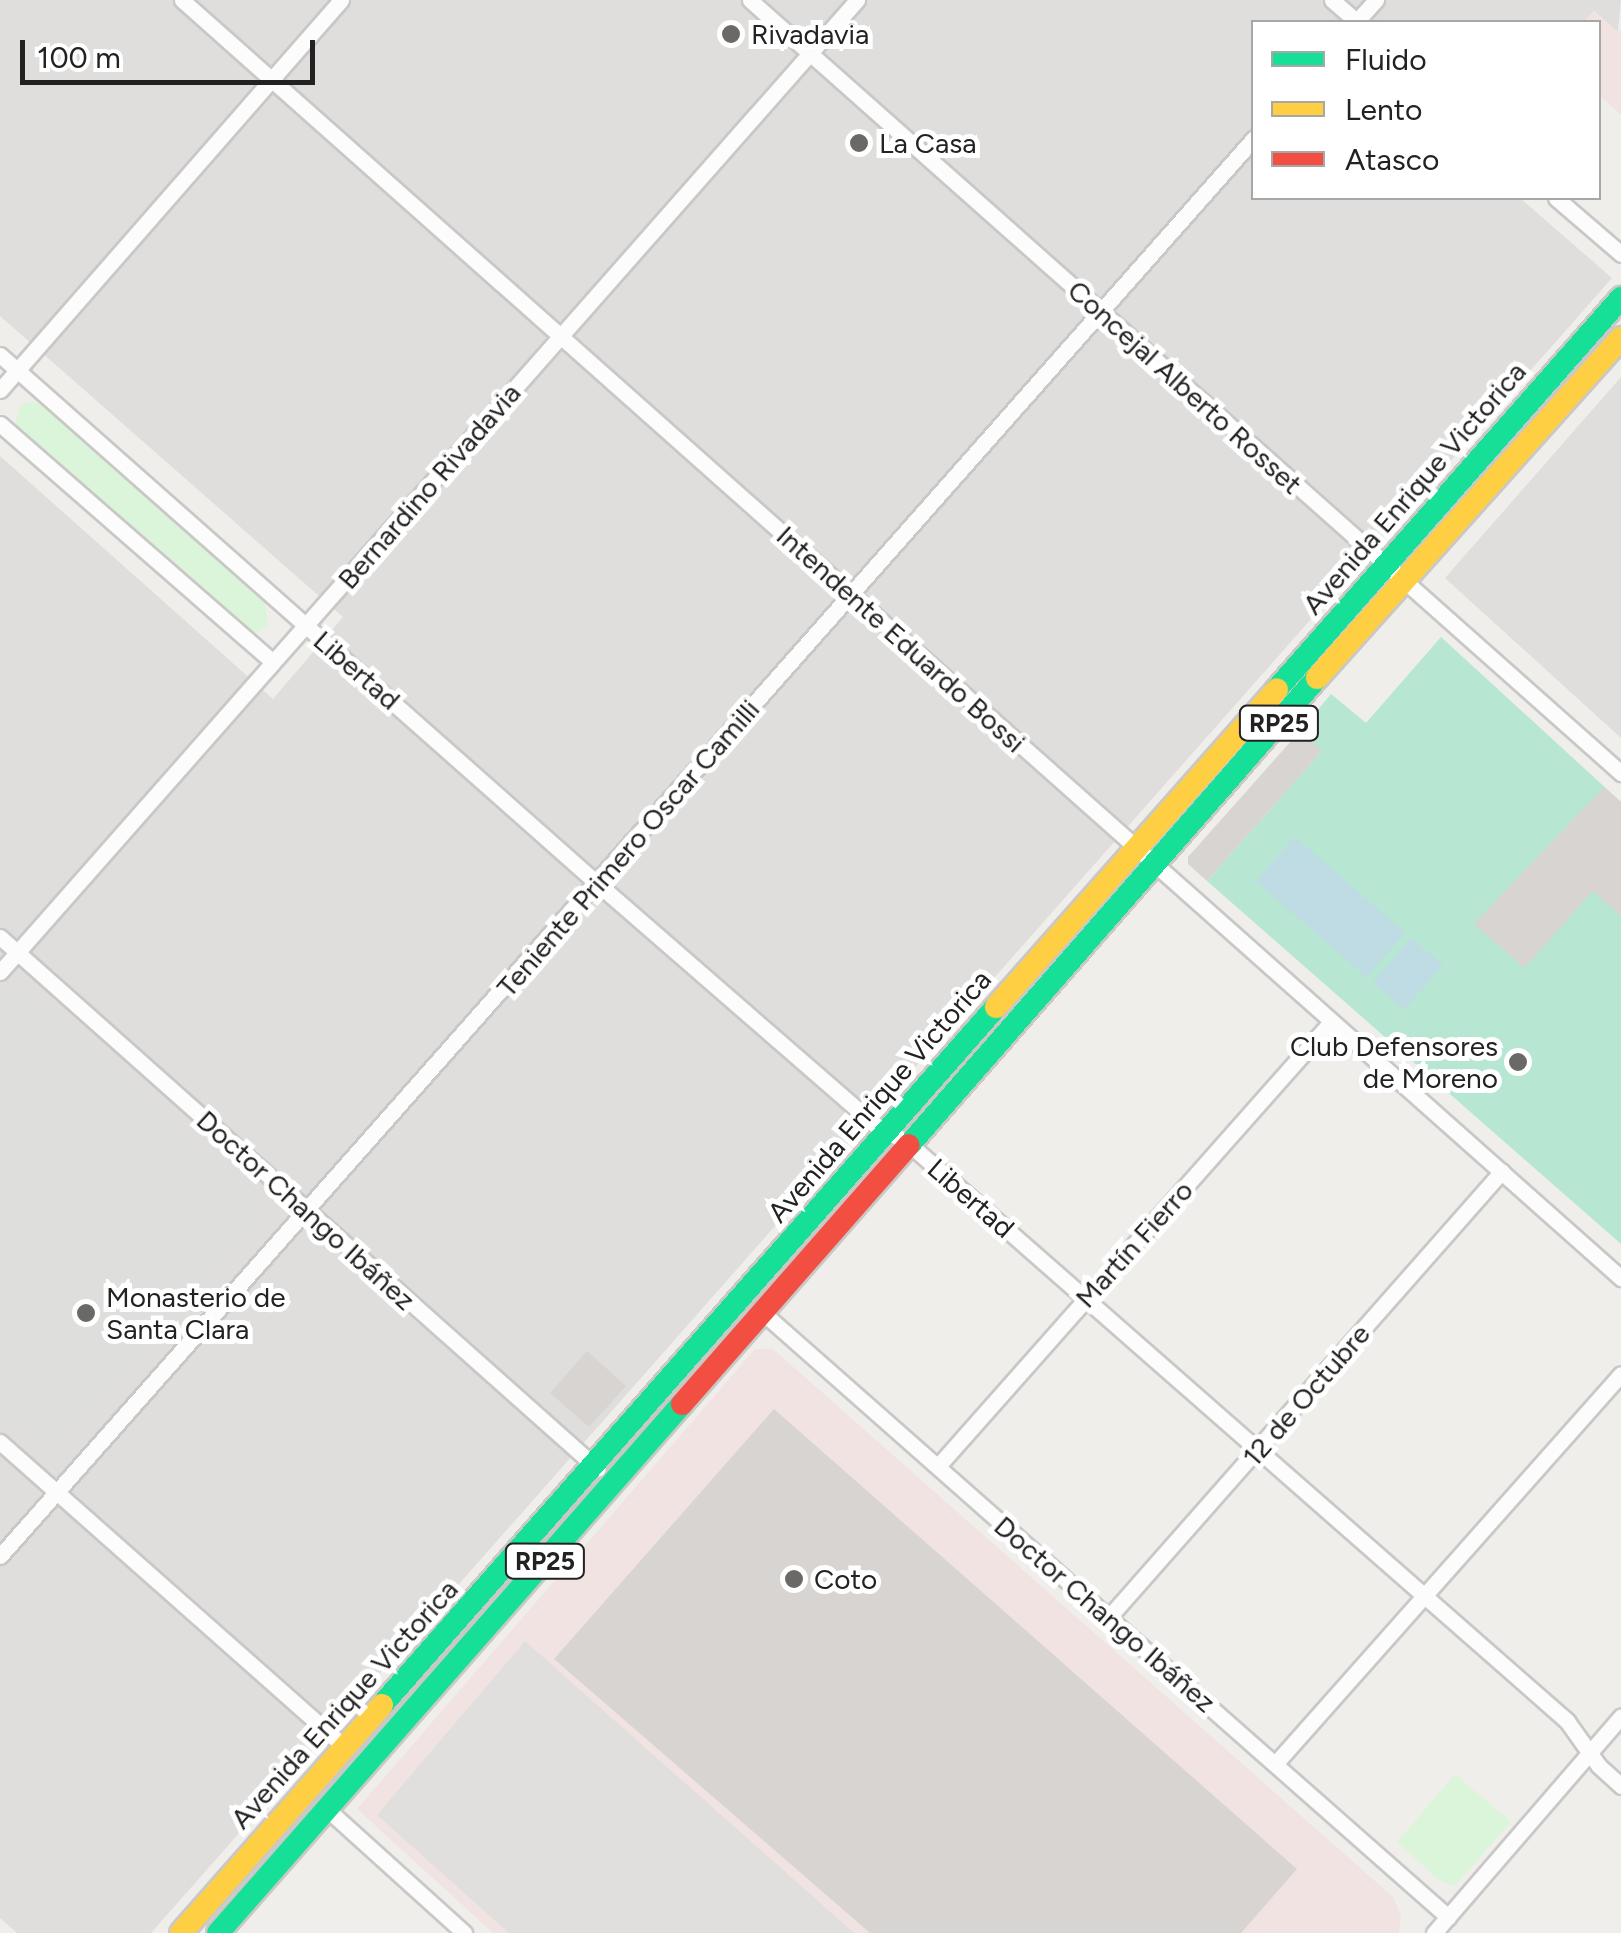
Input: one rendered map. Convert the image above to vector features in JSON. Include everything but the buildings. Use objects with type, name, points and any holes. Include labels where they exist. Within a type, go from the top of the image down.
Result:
[{"type":"main road","name":"Avenida Enrique Victorica","points":[[218,1933],[604,1475],[1394,573],[1621,298]]},
{"type":"main road","name":"Avenida Enrique Victorica","points":[[1394,573],[1621,338]]},
{"type":"main road","name":"Avenida Enrique Victorica","points":[[181,1933],[345,1747],[762,1312],[898,1137]]},
{"type":"street","name":"Intendente Eduardo Bossi","points":[[182,0],[1621,1278]]},
{"type":"street","points":[[0,390],[341,0]]},
{"type":"street","name":"Concejal Alberto Rosset","points":[[750,0],[1621,773]]},
{"type":"street","name":"Bernardino Rivadavia","points":[[0,972],[857,0]]},
{"type":"street","points":[[1332,0],[1355,20]]},
{"type":"street","points":[[1359,20],[1376,0]]},
{"type":"street","name":"Teniente Primero Oscar Camilli","points":[[0,1556],[1251,141]]},
{"type":"street","points":[[1558,200],[1621,254]]},
{"type":"street","name":"Libertad","points":[[0,355],[598,884],[1086,1299],[1567,1721],[1621,1786]]},
{"type":"street","points":[[0,424],[273,662]]},
{"type":"street","name":"Doctor Chango Ibáñez","points":[[0,936],[604,1475]]},
{"type":"street","name":"Martín Fierro","points":[[938,1466],[1331,1022]]},
{"type":"street","name":"12 de Octubre","points":[[1109,1617],[1502,1172]]},
{"type":"street","name":"Doctor Chango Ibáñez","points":[[762,1312],[1448,1916]]},
{"type":"street","points":[[1275,1764],[1621,1374]]},
{"type":"street","points":[[0,1442],[345,1747]]},
{"type":"street","points":[[1434,1933],[1621,1716]]},
{"type":"street","points":[[326,1809],[464,1933]]},
{"type":"shaded area","points":[[0,0],[1621,0],[1618,32],[1594,11],[1586,20],[1251,20],[1251,200],[1522,200],[1612,278],[151,1933],[17,1933],[0,1918],[0,456],[273,699],[343,617],[0,316]]},
{"type":"shaded area","points":[[1594,11],[1618,32],[1621,29],[1621,115],[1601,97],[1601,20],[1586,20]]},
{"type":"shaded area","points":[[1621,377],[1621,738],[1445,578]]},
{"type":"shaded area","name":"Monasterio de Santa Clara","points":[[24,988],[256,1197],[255,1217],[60,1441],[40,1445],[0,1410],[0,994]]},
{"type":"shaded area","name":"Coto","points":[[755,1349],[773,1349],[1393,1897],[1401,1915],[1399,1933],[493,1933],[357,1809]]},
{"type":"shaded area","points":[[525,1641],[854,1933],[509,1933],[377,1815]]},
{"type":"green space","points":[[41,403],[265,603],[268,625],[258,633],[250,632],[15,425],[20,406]]},
{"type":"green space","name":"Club Defensores de Moreno","points":[[1441,637],[1621,802],[1621,1244],[1207,881],[1321,752],[1300,731],[1331,694],[1366,723]]},
{"type":"green space","points":[[1455,1774],[1511,1822],[1455,1886],[1439,1880],[1397,1842]]},
{"type":"water","points":[[1295,837],[1405,933],[1366,977],[1256,881]]},
{"type":"water","points":[[1411,938],[1443,965],[1404,1010],[1373,983]]},
{"type":"traffic: fast","points":[[1277,689],[1621,298]]},
{"type":"traffic: fast","points":[[909,1145],[1317,678]]},
{"type":"traffic: fast","points":[[382,1705],[996,1007]]},
{"type":"traffic: fast","points":[[218,1933],[682,1404]]},
{"type":"traffic: slow","points":[[1317,678],[1621,338]]},
{"type":"traffic: slow","points":[[996,1007],[1277,689]]},
{"type":"traffic: slow","points":[[181,1933],[382,1705]]},
{"type":"traffic: jam","points":[[682,1404],[909,1145]]},
{"type":"place","name":"Rivadavia","points":[[731,34]]},
{"type":"place","name":"La Casa","points":[[859,143]]},
{"type":"place","name":"Club Defensores de Moreno","points":[[1518,1062]]},
{"type":"place","name":"Monasterio de Santa Clara","points":[[86,1313]]},
{"type":"place","name":"Coto","points":[[794,1579]]}]
